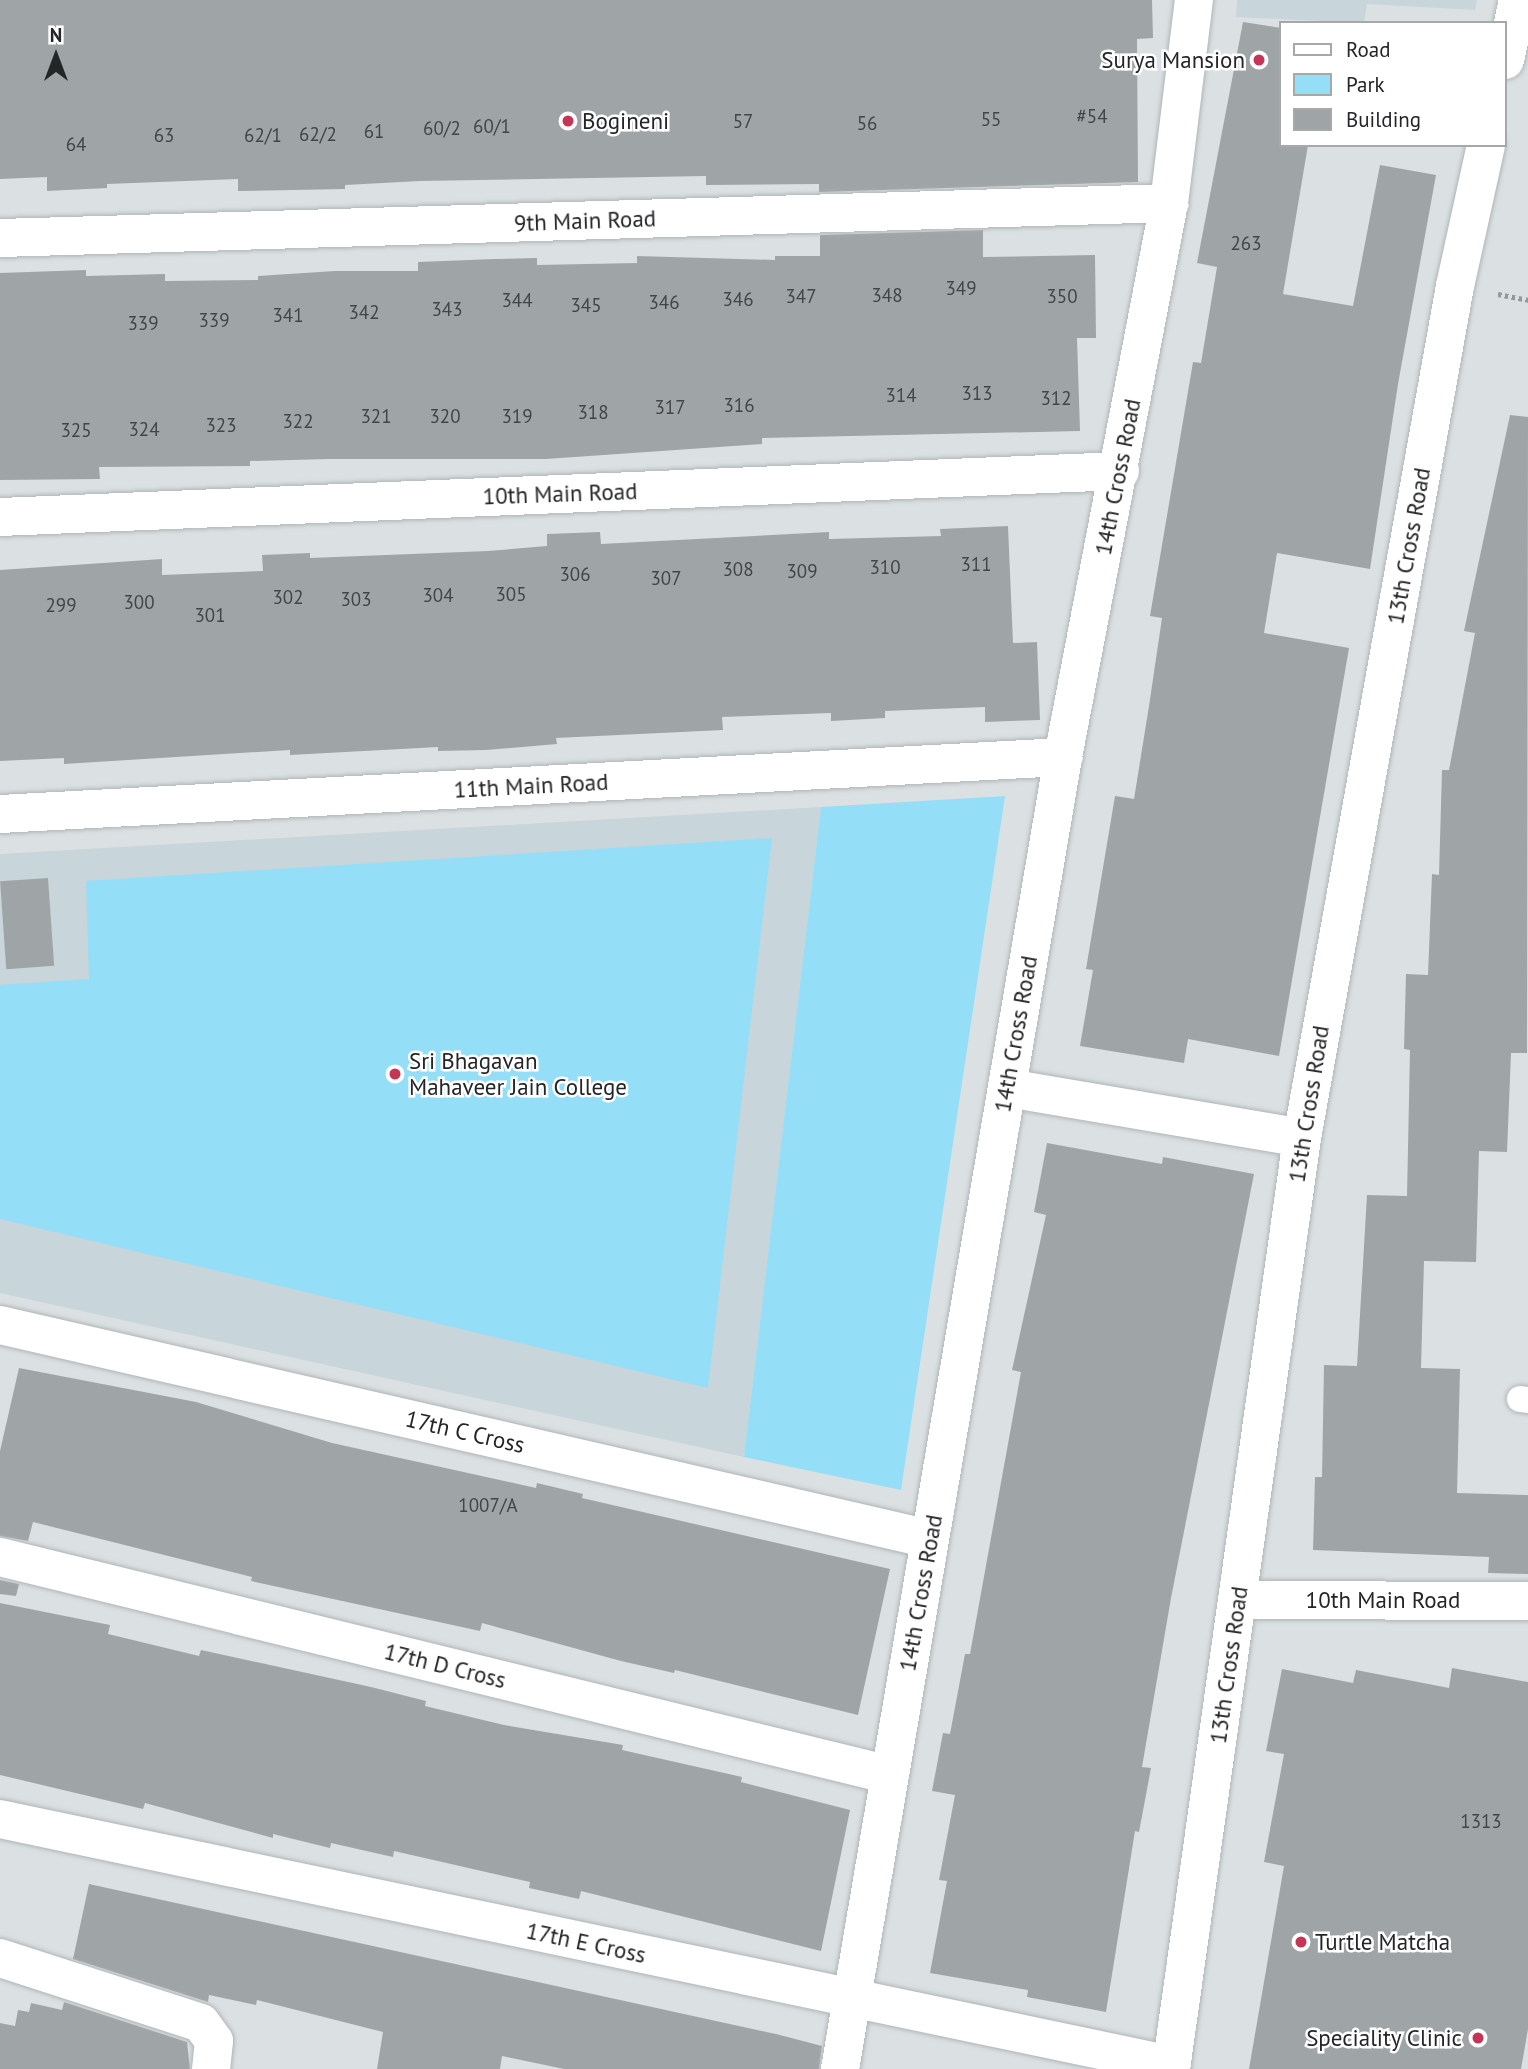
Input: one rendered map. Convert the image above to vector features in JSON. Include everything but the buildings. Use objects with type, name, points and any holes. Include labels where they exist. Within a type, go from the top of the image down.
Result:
[{"type":"street","name":"14th Cross Road","points":[[840,2069],[1063,757],[1120,471],[1169,203],[1194,0]]},
{"type":"street","points":[[1507,51],[1518,0]]},
{"type":"street","name":"13th Cross Road","points":[[1171,2067],[1239,1600],[1302,1138],[1455,286],[1486,147]]},
{"type":"street","name":"9th Main Road","points":[[0,238],[1169,203]]},
{"type":"street","name":"10th Main Road","points":[[0,517],[1120,471]]},
{"type":"street","name":"11th Main Road","points":[[0,814],[1063,757]]},
{"type":"street","points":[[1007,1088],[1302,1138]]},
{"type":"street","name":"17th C Cross","points":[[0,1325],[930,1539]]},
{"type":"street","name":"17th D Cross","points":[[0,1557],[890,1775]]},
{"type":"street","name":"10th Main Road","points":[[1239,1600],[1528,1601]]},
{"type":"street","name":"17th E Cross","points":[[0,1819],[1171,2067]]},
{"type":"street","points":[[0,1958],[201,2023],[214,2041],[211,2069]]},
{"type":"shaded area","points":[[1237,0],[1477,0],[1475,10],[1367,4],[1364,21],[1236,17]]},
{"type":"shaded area","name":"Sri Bhagavan Mahaveer Jain College","points":[[821,807],[744,1457],[0,1293],[0,854]]},
{"type":"green space","points":[[1005,796],[901,1490],[744,1457],[821,807]]},
{"type":"green space","name":"Sri Bhagavan Mahaveer Jain College","points":[[772,838],[708,1388],[0,1219],[0,985],[89,979],[86,881]]},
{"type":"place","name":"Surya Mansion","points":[[1259,60]]},
{"type":"place","name":"Bogineni","points":[[568,121]]},
{"type":"place","name":"Sri Bhagavan Mahaveer Jain College","points":[[395,1074]]},
{"type":"place","name":"Turtle Matcha","points":[[1301,1942]]},
{"type":"place","name":"Speciality Clinic","points":[[1478,2038]]}]
